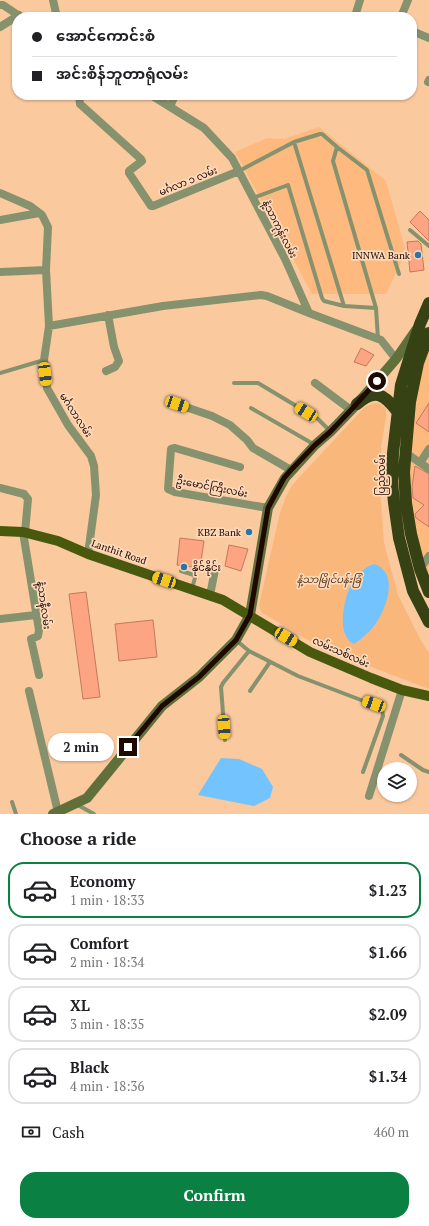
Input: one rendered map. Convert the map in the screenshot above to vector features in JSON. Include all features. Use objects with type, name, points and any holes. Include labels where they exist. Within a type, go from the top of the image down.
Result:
[{"type":"highway","name":"ပြည်လမ်း","points":[[429,303],[425,329],[405,360],[401,385],[406,453],[404,472],[406,503],[411,534],[420,569],[429,592]]},
{"type":"highway","points":[[354,407],[366,396],[375,394],[385,396],[403,411]]},
{"type":"highway","name":"ပြည်လမ်း","points":[[403,411],[393,453],[392,481],[394,503],[399,538],[413,591],[429,622]]},
{"type":"main road","points":[[425,329],[429,316]]},
{"type":"main road","points":[[55,813],[87,798],[162,706],[199,677],[236,640],[250,615],[268,508],[284,478],[315,445],[405,360]]},
{"type":"main road","name":"Lanthit Road","points":[[0,530],[24,533],[58,541],[88,554],[223,600],[250,615]]},
{"type":"main road","name":"လမ်းသစ်လမ်း","points":[[250,615],[310,652],[402,690],[429,696]]},
{"type":"street","points":[[53,0],[56,12]]},
{"type":"street","points":[[356,12],[360,0]]},
{"type":"street","points":[[403,12],[408,0]]},
{"type":"street","points":[[2,3],[14,12]]},
{"type":"street","points":[[0,27],[12,20]]},
{"type":"street","points":[[417,33],[429,38]]},
{"type":"street","name":"မင်္ဂလာ ၁ လမ်း","points":[[80,100],[80,104],[141,159],[142,161],[129,171],[129,173],[151,206],[239,171]]},
{"type":"street","name":"နံ့သာကုန်းလမ်း","points":[[159,100],[204,128],[232,158],[285,259],[309,313]]},
{"type":"street","points":[[170,107],[172,100]]},
{"type":"street","points":[[0,194],[30,206],[39,213]]},
{"type":"street","points":[[0,220],[39,213]]},
{"type":"street","name":"မင်္ဂလာလမ်း","points":[[39,213],[42,215],[48,227],[46,270],[49,326],[44,360],[47,388],[68,425],[91,456],[94,466],[96,495],[88,554]]},
{"type":"street","points":[[0,272],[46,270]]},
{"type":"street","points":[[49,326],[163,306],[261,295],[381,340],[405,360]]},
{"type":"street","points":[[106,371],[115,368],[118,361],[108,315]]},
{"type":"street","points":[[315,384],[354,407]]},
{"type":"street","points":[[177,404],[212,416],[230,425],[247,440],[253,448],[291,470]]},
{"type":"street","name":"ဦးမောင်ကြီးလမ်း","points":[[240,467],[175,448],[171,449],[168,489],[175,492],[268,508]]},
{"type":"street","points":[[420,463],[429,449]]},
{"type":"street","points":[[406,453],[429,469]]},
{"type":"street","name":"နံ့သာနီလမ်း","points":[[0,488],[24,494],[28,499],[24,533],[39,630],[38,636],[32,639],[39,675]]},
{"type":"street","points":[[420,569],[429,556]]},
{"type":"street","points":[[210,596],[214,570]]},
{"type":"street","points":[[0,619],[36,615]]},
{"type":"street","points":[[369,796],[402,690]]},
{"type":"street","points":[[29,691],[55,813]]},
{"type":"lane","points":[[239,171],[294,142],[322,134],[367,170],[399,274]]},
{"type":"lane","points":[[294,142],[344,306]]},
{"type":"lane","points":[[337,147],[333,162],[376,308],[378,339]]},
{"type":"lane","points":[[253,198],[288,185],[324,301],[344,306],[376,308]]},
{"type":"lane","points":[[410,230],[429,246]]},
{"type":"lane","points":[[0,373],[44,360]]},
{"type":"lane","points":[[234,382],[258,383],[318,419],[330,432]]},
{"type":"lane","points":[[251,408],[315,445]]},
{"type":"lane","points":[[181,571],[194,575],[195,578],[191,589]]},
{"type":"lane","points":[[236,640],[249,651],[298,676],[382,708],[383,716],[363,772]]},
{"type":"lane","points":[[226,740],[221,687],[249,651]]},
{"type":"lane","points":[[250,691],[270,662]]},
{"type":"lane","points":[[401,755],[423,770],[429,772]]},
{"type":"lane","points":[[12,802],[16,814]]},
{"type":"lane","points":[[75,804],[94,814]]},
{"type":"shaded area","points":[[319,127],[386,181],[406,252],[386,294],[312,294],[235,152],[267,138],[284,139]]},
{"type":"shaded area","points":[[429,347],[429,582],[416,536],[409,484],[409,444],[423,360]]},
{"type":"green space","name":"နံ့သာမြိုင်ပန်းခြံ","points":[[375,403],[381,404],[386,409],[381,447],[380,485],[384,543],[398,595],[420,639],[429,653],[429,689],[310,641],[261,612],[259,605],[280,513],[293,484],[365,407]]},
{"type":"water","points":[[374,564],[381,568],[386,574],[388,581],[389,589],[385,605],[376,624],[368,633],[354,644],[350,642],[344,631],[343,618],[345,602],[356,577],[364,569]]},
{"type":"water","points":[[221,758],[239,759],[262,769],[273,787],[270,798],[254,806],[198,795]]},
{"type":"building","points":[[420,211],[429,220],[429,241],[410,222]]},
{"type":"building","points":[[418,241],[421,244],[424,270],[410,272],[407,242]]},
{"type":"building","points":[[361,348],[374,355],[366,366],[354,362]]},
{"type":"building","points":[[429,403],[429,432],[416,423]]},
{"type":"building","points":[[415,466],[429,474],[429,527],[416,518],[415,514],[424,505],[413,498],[412,487]]},
{"type":"building","points":[[180,538],[204,541],[200,568],[177,565]]},
{"type":"building","points":[[229,545],[248,549],[241,571],[225,566]]},
{"type":"building","points":[[86,592],[100,697],[83,699],[69,594]]},
{"type":"building","points":[[153,620],[157,657],[119,661],[115,624]]},
{"type":"place","name":"INNWA Bank","points":[[418,255]]},
{"type":"place","name":"KBZ Bank","points":[[249,532]]},
{"type":"place","name":"နိုင်နိုင်း","points":[[184,567]]},
{"type":"route","points":[[128,747],[162,706],[199,677],[236,640],[250,615],[268,508],[284,478],[315,445],[330,432],[377,381]]}]
